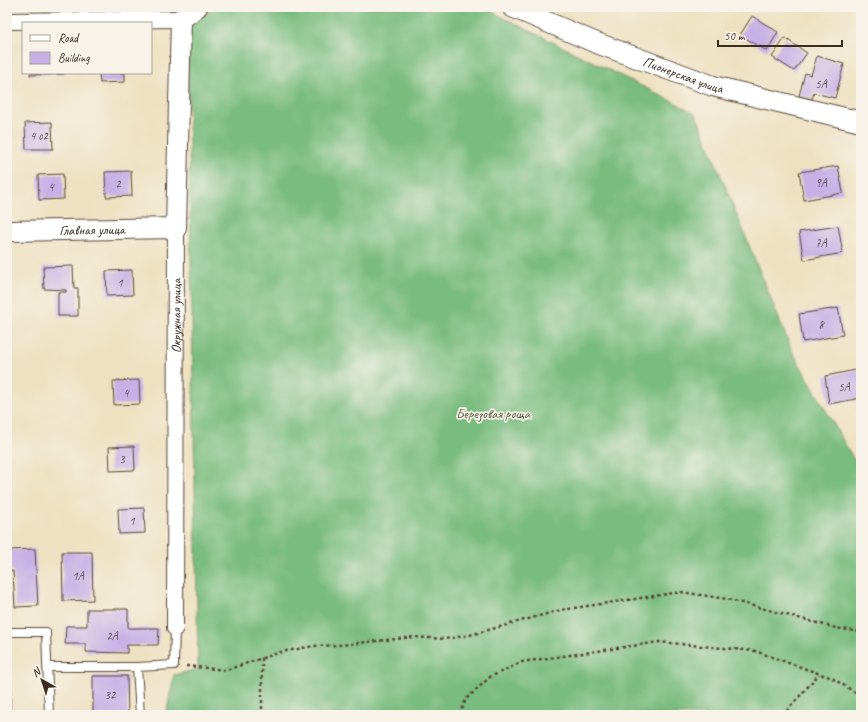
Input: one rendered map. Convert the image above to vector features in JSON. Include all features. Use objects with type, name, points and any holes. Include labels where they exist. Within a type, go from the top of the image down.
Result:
[{"type":"street","points":[[7,21],[176,13],[197,7]]},
{"type":"street","name":"Пионерская улица","points":[[512,7],[594,42],[713,86],[861,122]]},
{"type":"street","name":"Окружная улица","points":[[175,628],[176,13]]},
{"type":"street","name":"Главная улица","points":[[7,231],[176,228]]},
{"type":"lane","points":[[48,667],[137,667],[174,665],[175,628]]},
{"type":"lane","points":[[7,632],[46,632],[49,715]]},
{"type":"lane","points":[[137,667],[140,715]]},
{"type":"path","points":[[174,665],[226,670],[281,652],[314,646],[340,645],[414,637],[445,639],[470,635],[560,610],[681,592],[727,599],[836,628],[861,632]]},
{"type":"path","points":[[460,715],[466,699],[490,678],[522,662],[660,642],[755,651],[832,678],[861,696]]},
{"type":"path","points":[[262,658],[262,715]]},
{"type":"path","points":[[783,715],[819,674]]},
{"type":"green space","name":"Березовая роща","points":[[214,7],[482,7],[696,114],[792,351],[861,472],[861,715],[166,715],[174,675],[198,669],[187,27]]},
{"type":"building","points":[[752,16],[778,32],[767,51],[740,35]]},
{"type":"building","points":[[785,38],[807,53],[794,71],[772,57]]},
{"type":"building","points":[[817,56],[844,64],[835,98],[814,93],[812,99],[799,96],[805,73],[811,75]]},
{"type":"building","points":[[30,74],[64,74],[30,75]]},
{"type":"building","points":[[99,74],[125,74],[125,82],[100,83]]},
{"type":"building","points":[[52,122],[53,149],[26,149],[25,123]]},
{"type":"building","points":[[838,166],[843,193],[804,200],[799,172]]},
{"type":"building","points":[[131,171],[132,196],[106,197],[105,172]]},
{"type":"building","points":[[63,174],[64,199],[39,200],[38,175]]},
{"type":"building","points":[[838,226],[843,253],[804,260],[799,232]]},
{"type":"building","points":[[73,266],[74,288],[78,288],[78,316],[58,316],[58,292],[66,292],[66,290],[44,289],[43,267]]},
{"type":"building","points":[[132,270],[133,295],[107,296],[106,271]]},
{"type":"building","points":[[838,308],[843,335],[803,342],[799,314]]},
{"type":"building","points":[[861,369],[861,398],[829,404],[825,376]]},
{"type":"building","points":[[139,380],[140,404],[114,405],[113,381]]},
{"type":"building","points":[[134,446],[135,470],[110,471],[109,447]]},
{"type":"building","points":[[144,508],[145,533],[119,534],[118,509]]},
{"type":"building","points":[[35,549],[38,606],[15,607],[13,571],[7,571],[7,550]]},
{"type":"building","points":[[62,552],[92,552],[93,600],[63,601]]},
{"type":"building","points":[[87,609],[128,609],[128,628],[159,628],[158,645],[127,645],[127,653],[86,652],[86,644],[65,644],[66,626],[87,626]]},
{"type":"building","points":[[93,676],[127,676],[128,715],[93,715]]},
{"type":"building","points":[[7,683],[11,683],[10,715],[7,715]]}]
